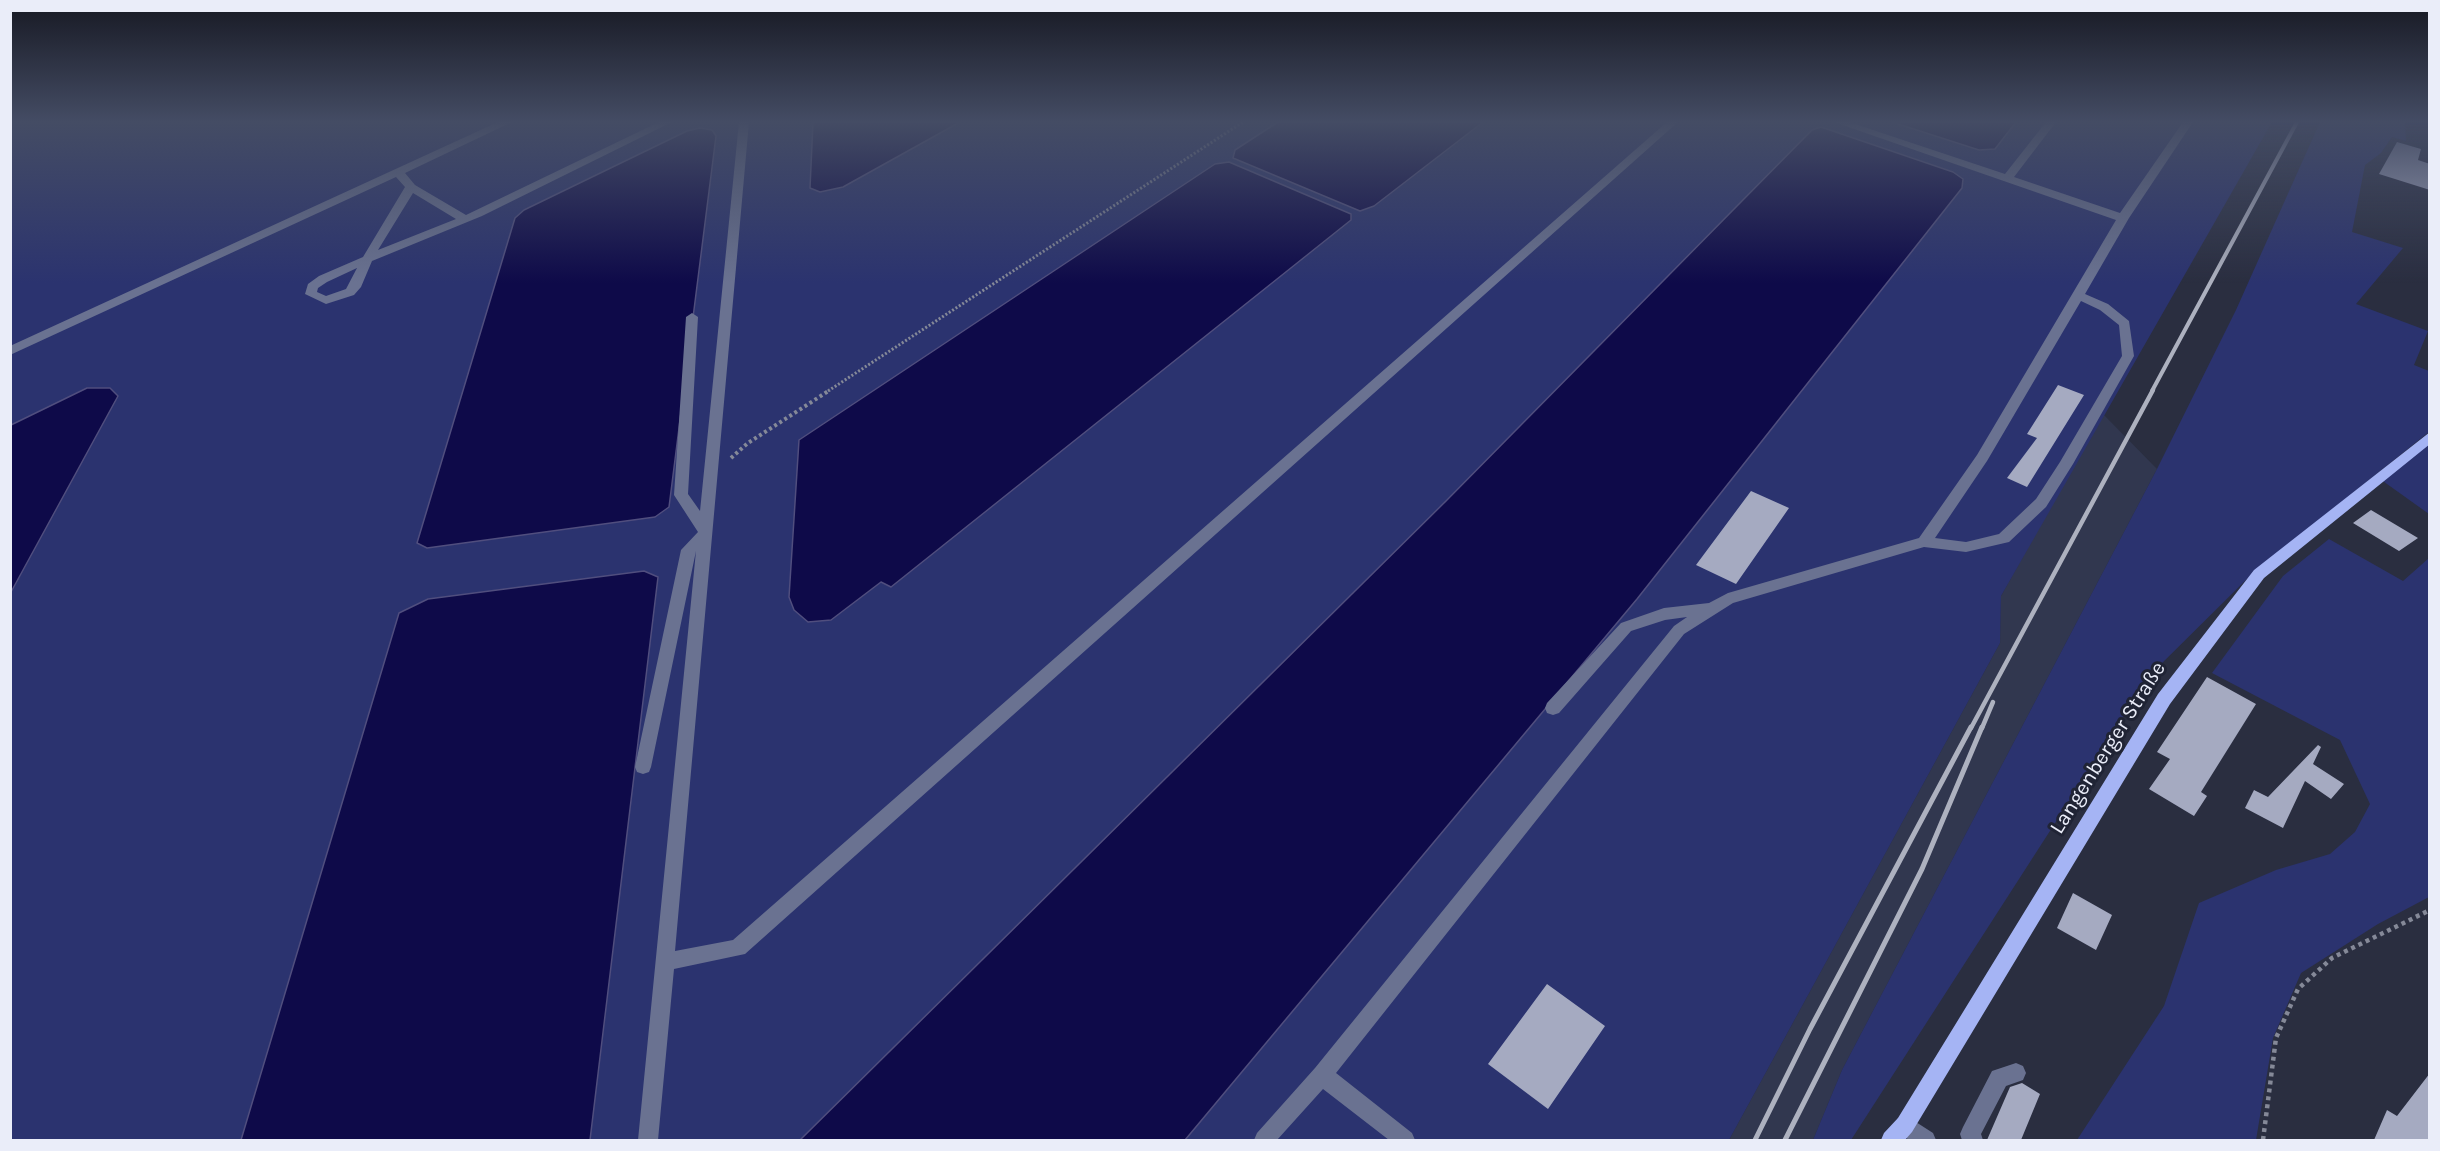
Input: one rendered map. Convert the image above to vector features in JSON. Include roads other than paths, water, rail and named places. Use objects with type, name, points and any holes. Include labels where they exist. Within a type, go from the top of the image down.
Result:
[{"type":"main road","name":"Langenberger Straße","points":[[1898,1133],[2163,699],[2259,574],[2430,436]]},
{"type":"lane","points":[[10,351],[390,176]]},
{"type":"lane","points":[[401,176],[411,187],[465,219]]},
{"type":"lane","points":[[411,187],[368,259],[465,219],[555,176]]},
{"type":"lane","points":[[648,1140],[739,176]]},
{"type":"lane","points":[[665,962],[738,948],[1612,176]]},
{"type":"lane","points":[[1997,176],[2123,218]]},
{"type":"lane","points":[[2007,179],[2010,176]]},
{"type":"lane","points":[[1924,542],[1982,458],[2123,218],[2152,176]]},
{"type":"lane","points":[[1264,1140],[1322,1075],[1679,630],[1728,599],[1924,542],[1966,547],[2004,538],[2041,503],[2128,356],[2125,324],[2104,307],[2078,295]]},
{"type":"lane","points":[[692,317],[681,495],[707,532]]},
{"type":"lane","points":[[643,767],[688,550],[707,532]]},
{"type":"lane","points":[[1553,708],[1626,627],[1664,614],[1713,608]]},
{"type":"lane","points":[[1973,1140],[1970,1134],[1999,1078],[2016,1073]]},
{"type":"lane","points":[[1322,1075],[1405,1140]]},
{"type":"lane","points":[[1898,1133],[1926,1140]]},
{"type":"railway","points":[[2152,391],[2268,176]]},
{"type":"railway","points":[[1971,728],[2153,390]]},
{"type":"railway","points":[[1982,728],[1993,702]]},
{"type":"railway","points":[[1755,1140],[1810,1029],[1971,727]]},
{"type":"railway","points":[[1785,1140],[1922,869],[1982,727]]}]
